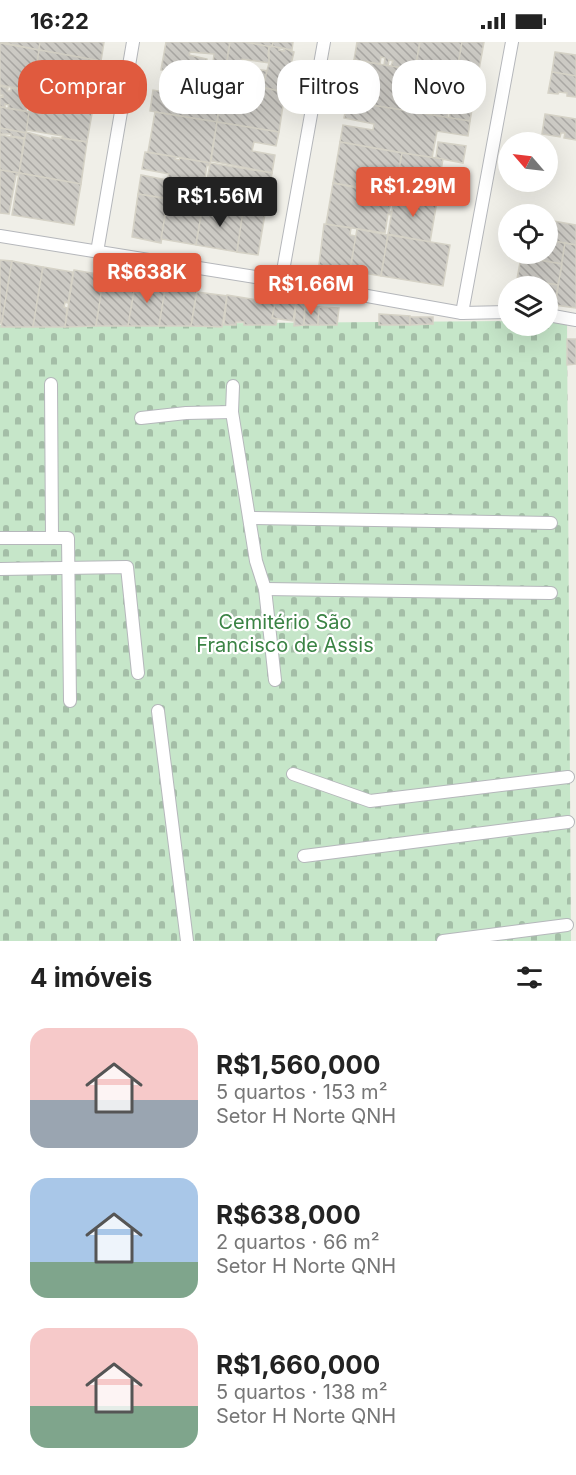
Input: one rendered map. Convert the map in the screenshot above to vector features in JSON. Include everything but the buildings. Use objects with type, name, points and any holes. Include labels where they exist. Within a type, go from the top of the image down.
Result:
[{"type":"street","points":[[97,252],[133,42]]},
{"type":"street","points":[[281,282],[324,42]]},
{"type":"street","points":[[462,313],[512,42]]},
{"type":"street","points":[[0,236],[462,313],[498,312]]},
{"type":"street","points":[[558,317],[576,320]]},
{"type":"street","points":[[51,384],[52,538]]},
{"type":"street","points":[[233,386],[232,412],[256,561],[265,589],[275,680]]},
{"type":"street","points":[[141,418],[186,413],[232,412]]},
{"type":"street","points":[[250,518],[551,523]]},
{"type":"street","points":[[0,538],[68,538],[70,701]]},
{"type":"street","points":[[0,569],[127,567],[138,672]]},
{"type":"street","points":[[265,589],[551,593]]},
{"type":"street","points":[[158,711],[187,941]]},
{"type":"street","points":[[292,774],[370,801],[568,777]]},
{"type":"street","points":[[304,856],[568,822]]},
{"type":"street","points":[[443,941],[567,925]]},
{"type":"green space","name":"Cemitério São Francisco de Assis","points":[[558,320],[567,320],[571,941],[0,941],[0,325],[498,321],[498,336],[558,336]]}]
